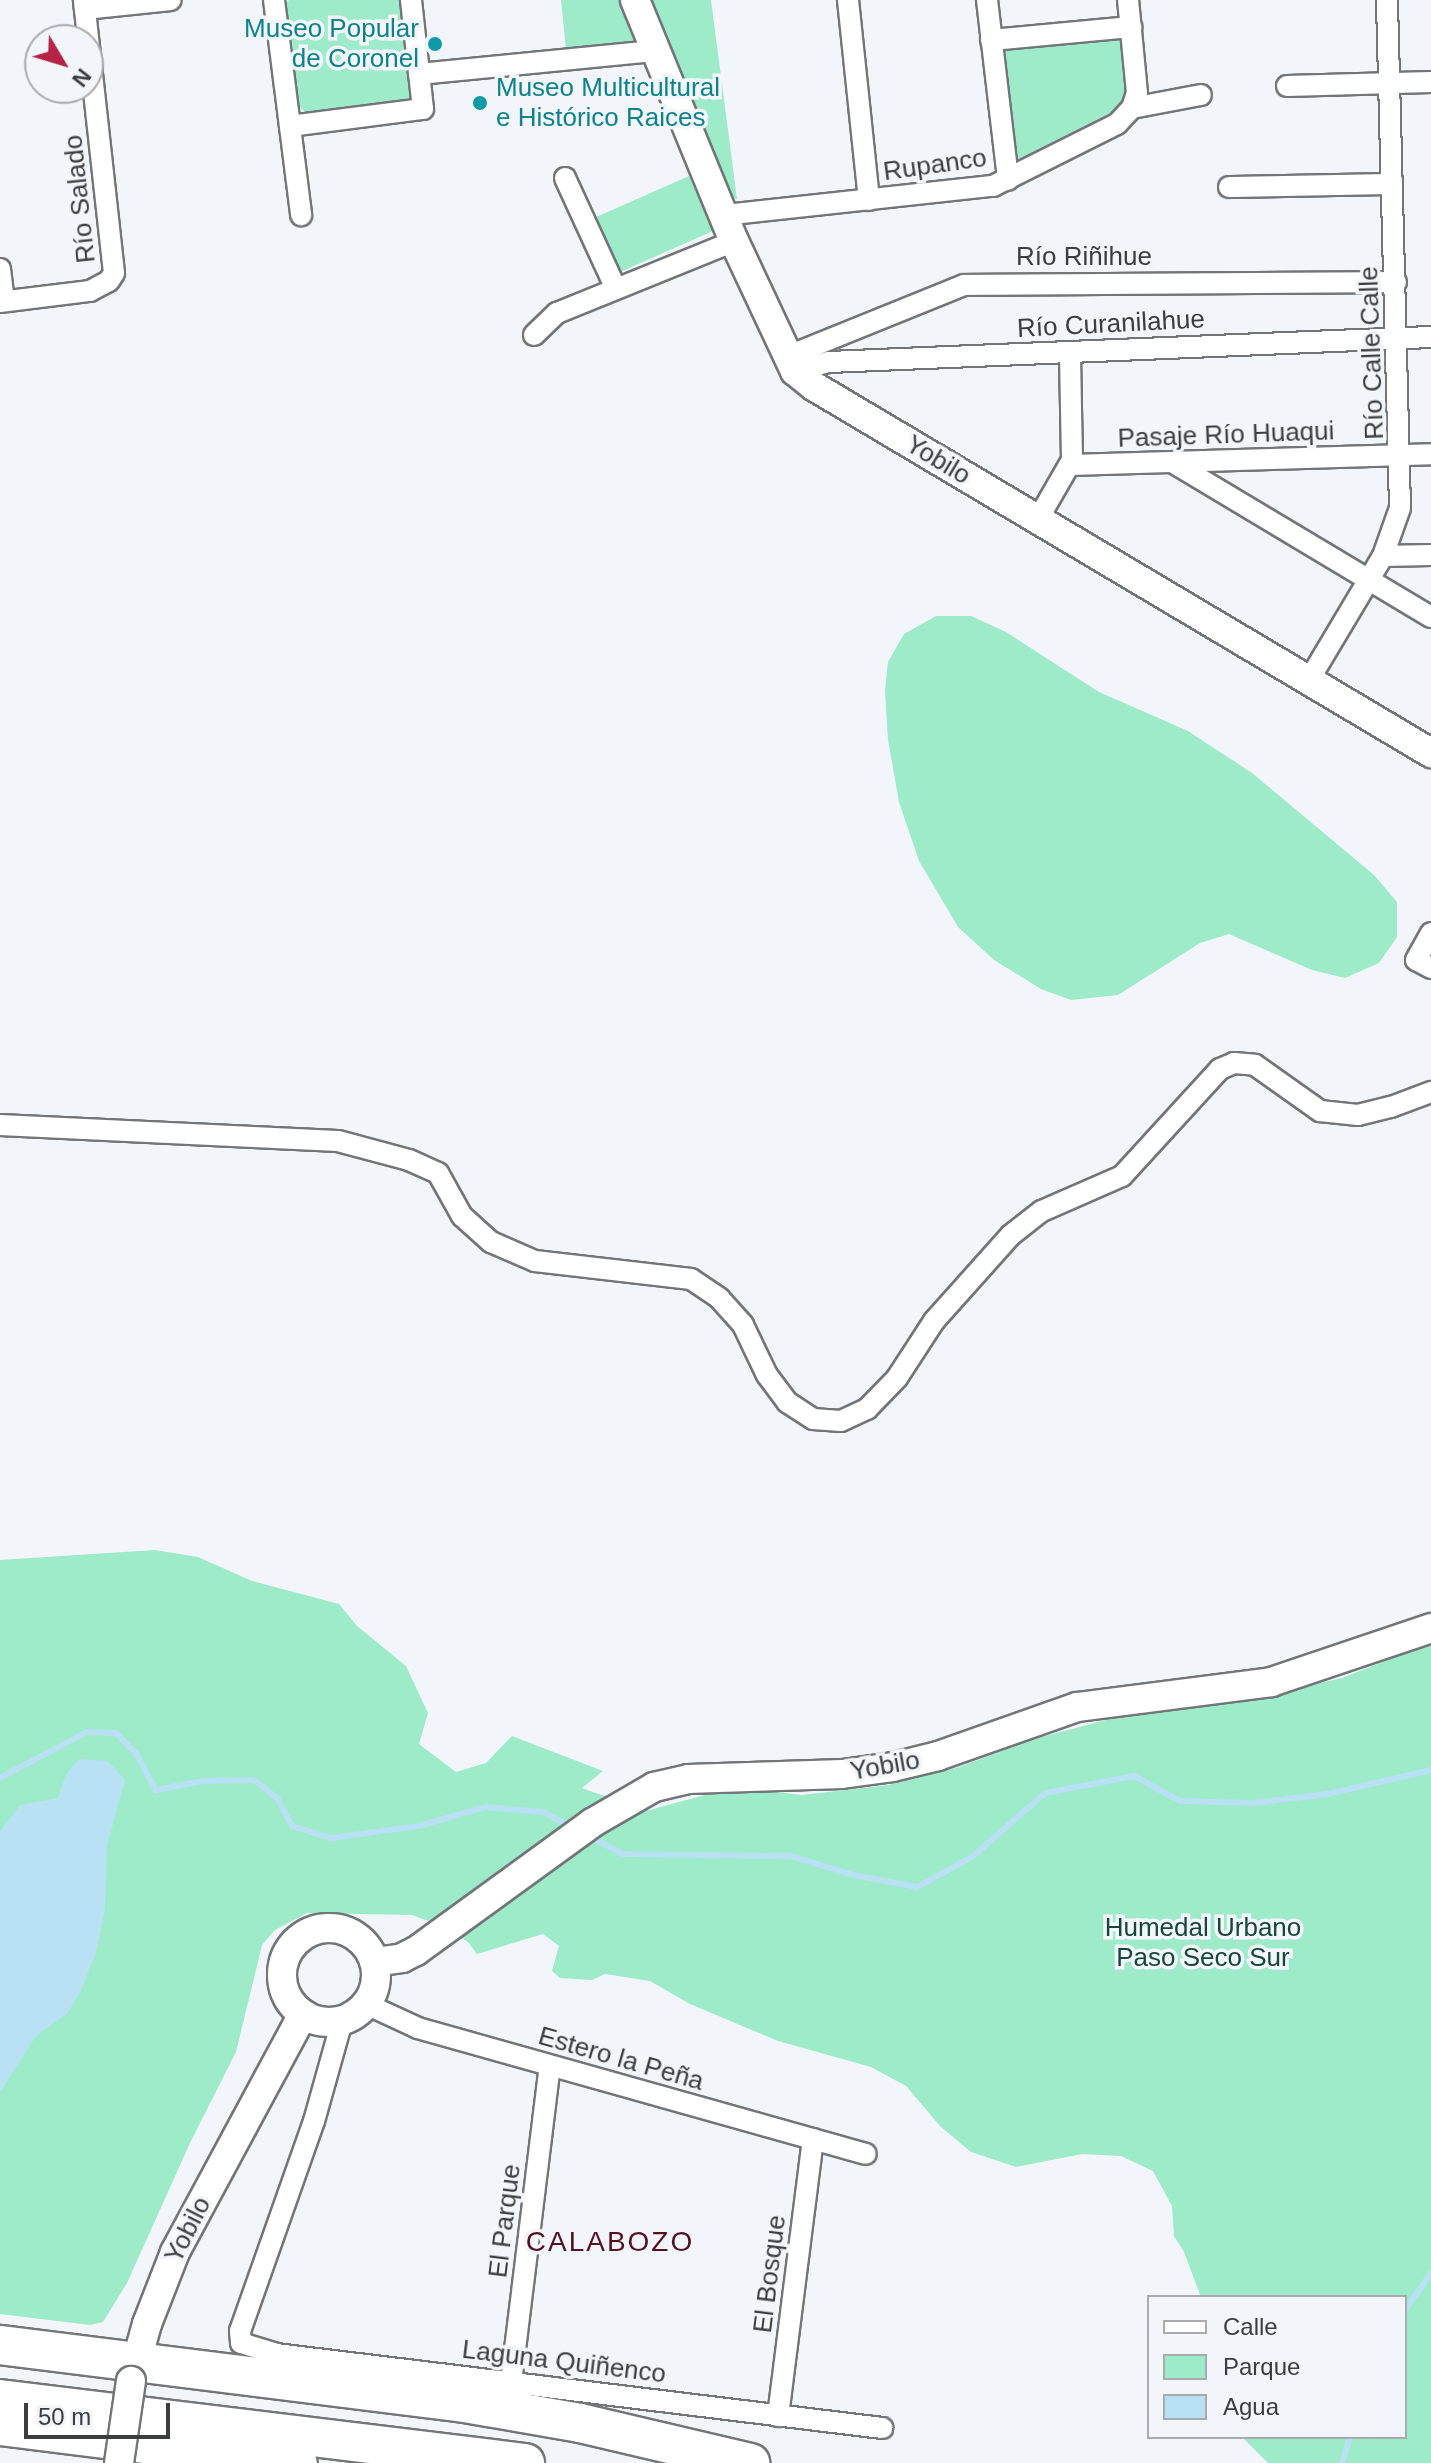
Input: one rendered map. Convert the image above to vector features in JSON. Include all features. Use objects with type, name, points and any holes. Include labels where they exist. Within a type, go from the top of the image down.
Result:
[{"type":"highway","points":[[0,2345],[134,2372],[486,2407],[593,2426],[750,2463]]},
{"type":"highway","points":[[0,2399],[525,2463]]},
{"type":"highway","points":[[0,2426],[298,2463]]},
{"type":"main road","points":[[635,0],[729,228],[790,364]]},
{"type":"main road","name":"Yobilo","points":[[790,364],[1038,519],[1309,680],[1428,744]]},
{"type":"main road","name":"Yobilo","points":[[375,1962],[402,1958],[416,1951],[592,1823],[640,1793],[674,1781],[830,1775],[893,1767],[938,1756],[1077,1707],[1271,1682],[1431,1628]]},
{"type":"main road","points":[[327,1928],[348,1931],[365,1944],[375,1962],[375,1989],[366,2004],[342,2021],[322,2022],[303,2014],[288,1999],[283,1968],[291,1948],[306,1934],[327,1928]]},
{"type":"main road","name":"Yobilo","points":[[119,2463],[134,2372],[156,2298],[175,2252],[303,2014]]},
{"type":"street","points":[[84,5],[171,0]]},
{"type":"street","points":[[274,0],[301,215]]},
{"type":"street","points":[[290,126],[423,109],[411,0]]},
{"type":"street","points":[[848,0],[869,200]]},
{"type":"street","points":[[987,0],[1008,180]]},
{"type":"street","points":[[1128,0],[1137,87],[1132,108],[1201,95]]},
{"type":"street","name":"Río Calle Calle","points":[[1309,680],[1383,556],[1400,508],[1387,0]]},
{"type":"street","name":"Río Salado","points":[[2,302],[90,291],[109,281],[114,273],[84,5]]},
{"type":"street","points":[[991,40],[1131,27]]},
{"type":"street","points":[[419,74],[654,51]]},
{"type":"street","points":[[1287,86],[1431,82]]},
{"type":"street","name":"Rupanco","points":[[534,335],[557,313],[616,289],[729,228],[869,200],[973,189],[1008,180],[1117,124],[1132,108]]},
{"type":"street","points":[[565,178],[616,289]]},
{"type":"street","points":[[1229,187],[1392,184]]},
{"type":"street","points":[[0,269],[2,302]]},
{"type":"street","name":"Río Riñihue","points":[[790,364],[964,285],[1396,282]]},
{"type":"street","name":"Río Curanilahue","points":[[790,364],[1431,337]]},
{"type":"street","points":[[1038,519],[1070,465],[1074,442],[1070,353]]},
{"type":"street","name":"Pasaje Río Huaqui","points":[[1070,465],[1431,454]]},
{"type":"street","points":[[1172,462],[1431,617]]},
{"type":"street","points":[[1383,556],[1431,555]]},
{"type":"street","points":[[1431,933],[1416,960],[1431,968]]},
{"type":"street","points":[[0,1125],[338,1141],[409,1160],[438,1173],[462,1216],[491,1242],[535,1261],[691,1279],[719,1298],[743,1325],[767,1375],[787,1402],[813,1419],[841,1421],[867,1409],[897,1378],[934,1321],[1011,1235],[1042,1211],[1122,1176],[1220,1069],[1234,1063],[1255,1065],[1320,1111],[1358,1115],[1431,1092]]},
{"type":"street","name":"Estero la Peña","points":[[366,2004],[418,2028],[866,2154]]},
{"type":"street","name":"Laguna Quiñenco","points":[[342,2021],[314,2121],[240,2331],[241,2343],[276,2354],[882,2428]]},
{"type":"street","name":"El Parque","points":[[511,2382],[550,2066]]},
{"type":"street","name":"El Bosque","points":[[778,2416],[813,2139]]},
{"type":"green space","points":[[289,0],[405,0],[415,95],[406,105],[310,115],[295,105],[283,6]]},
{"type":"green space","points":[[561,0],[621,0],[635,44],[566,50]]},
{"type":"green space","points":[[650,0],[711,0],[737,199],[726,196]]},
{"type":"green space","points":[[1119,37],[1124,43],[1128,101],[1120,108],[1015,161],[1001,52],[1004,46]]},
{"type":"green space","points":[[689,176],[713,231],[618,273],[594,218]]},
{"type":"green space","points":[[936,616],[971,616],[1006,632],[1099,692],[1188,731],[1252,773],[1374,875],[1397,902],[1397,937],[1379,963],[1345,978],[1312,970],[1229,934],[1200,943],[1118,995],[1071,1000],[1041,989],[994,960],[958,927],[919,861],[899,802],[888,740],[885,690],[888,662],[904,634]]},
{"type":"green space","name":"Humedal Urbano Paso Seco Sur","points":[[155,1550],[198,1557],[252,1581],[339,1604],[357,1626],[406,1666],[428,1713],[419,1744],[456,1772],[486,1763],[512,1736],[603,1771],[582,1788],[646,1811],[734,1787],[802,1795],[889,1785],[959,1767],[1038,1738],[1177,1701],[1251,1698],[1342,1678],[1431,1643],[1431,2463],[1268,2463],[1244,2439],[1407,2439],[1407,2295],[1200,2295],[1184,2252],[1174,2236],[1172,2206],[1153,2171],[1121,2156],[1082,2154],[1016,2167],[971,2152],[940,2126],[906,2086],[871,2067],[778,2041],[690,2004],[650,1981],[605,1974],[592,1980],[560,1978],[552,1971],[559,1946],[543,1934],[477,1954],[468,1942],[442,1926],[412,1915],[307,1913],[275,1930],[262,1945],[236,2052],[190,2143],[127,2283],[103,2322],[90,2325],[0,2314],[0,1560]]},
{"type":"water","points":[[79,1759],[108,1761],[125,1780],[107,1846],[105,1910],[96,1952],[80,1993],[67,2014],[36,2036],[0,2092],[0,1832],[20,1805],[58,1798],[66,1774]]},
{"type":"waterway","points":[[0,1778],[87,1732],[116,1733],[137,1755],[156,1790],[203,1781],[254,1780],[277,1798],[292,1826],[331,1838],[419,1826],[485,1807],[543,1812],[573,1828]]},
{"type":"waterway","points":[[587,1835],[623,1854],[791,1856],[854,1875],[917,1887],[972,1857],[1045,1793],[1134,1776],[1180,1801],[1253,1803],[1328,1794],[1431,1770]]},
{"type":"waterway","points":[[1407,2307],[1431,2273]]},
{"type":"waterway","points":[[1342,2463],[1349,2439]]},
{"type":"place","name":"Museo Popular de Coronel","points":[[435,44]]},
{"type":"place","name":"Museo Multicultural e Histórico Raices","points":[[480,103]]},
{"type":"district","name":"CALABOZO","points":[[610,2242]]}]
